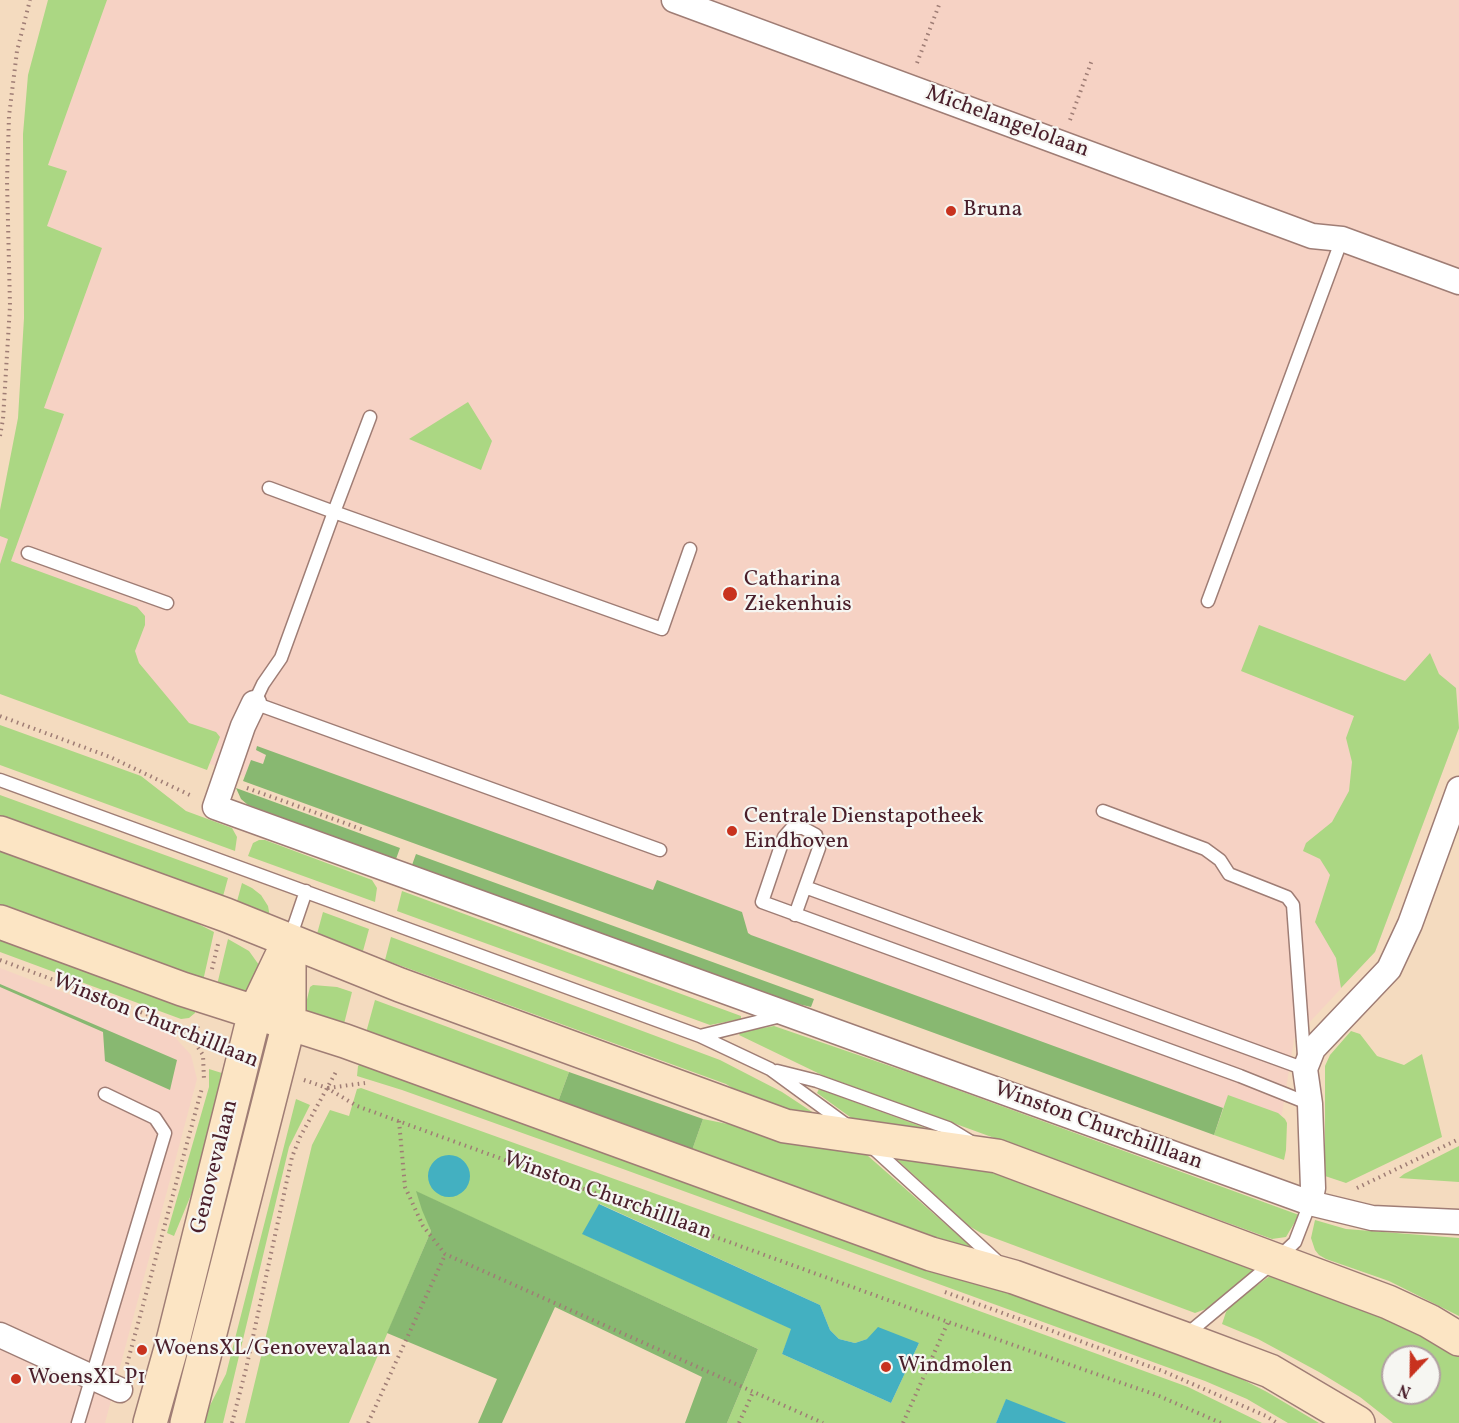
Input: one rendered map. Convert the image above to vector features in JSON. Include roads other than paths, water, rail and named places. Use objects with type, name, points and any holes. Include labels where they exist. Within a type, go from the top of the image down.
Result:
[{"type":"main road","name":"Winston Churchilllaan","points":[[0,833],[226,915],[400,985],[753,1116],[785,1126],[997,1156],[1388,1302],[1429,1321],[1459,1339]]},
{"type":"main road","name":"Winston Churchilllaan","points":[[0,922],[182,988],[345,1041],[931,1254],[1014,1277],[1182,1338],[1270,1371],[1358,1423]]},
{"type":"main road","name":"Genovevalaan","points":[[150,1423],[172,1345],[255,1012],[290,941]]},
{"type":"main road","name":"Genovevalaan","points":[[188,1423],[289,1023],[290,941]]},
{"type":"street","name":"Michelangelolaan","points":[[674,0],[1312,236],[1342,239],[1459,282]]},
{"type":"street","name":"Winston Churchilllaan","points":[[254,703],[243,726],[215,807],[1310,1203],[1372,1218],[1459,1222]]},
{"type":"street","points":[[1310,1203],[1313,1188],[1310,1104],[1305,1069],[1313,1049],[1389,969],[1410,924],[1459,789]]},
{"type":"street","points":[[0,1335],[120,1390]]},
{"type":"lane","points":[[1208,601],[1342,239]]},
{"type":"lane","points":[[370,417],[281,658],[263,684],[254,703],[660,849]]},
{"type":"lane","points":[[269,488],[662,629],[690,549]]},
{"type":"lane","points":[[28,553],[167,603]]},
{"type":"lane","name":"Winston Churchilllaan","points":[[0,780],[699,1036],[770,1069],[817,1081],[948,1128],[997,1156]]},
{"type":"lane","points":[[805,887],[1305,1069],[1293,905],[1287,897],[1229,874],[1220,860],[1205,849],[1103,811]]},
{"type":"lane","points":[[795,915],[819,848],[816,835],[803,828],[792,828],[784,837],[762,902],[795,915],[1240,1076],[1310,1104]]},
{"type":"lane","points":[[290,941],[306,891]]},
{"type":"lane","points":[[699,1036],[785,1015]]},
{"type":"lane","name":"Winston Churchilllaan","points":[[770,1069],[862,1138],[1014,1277]]},
{"type":"lane","points":[[78,1423],[165,1133],[155,1118],[105,1094]]},
{"type":"lane","points":[[1182,1338],[1295,1242],[1310,1203]]},
{"type":"water","points":[[449,1155],[457,1156],[464,1161],[469,1168],[469,1184],[464,1191],[457,1196],[449,1197],[441,1196],[434,1191],[429,1184],[428,1176],[429,1168],[434,1161],[441,1156]]},
{"type":"water","points":[[599,1204],[820,1305],[830,1330],[839,1339],[855,1343],[867,1339],[878,1327],[919,1343],[891,1403],[782,1354],[791,1329],[582,1234]]},
{"type":"water","points":[[1006,1399],[1067,1423],[996,1423]]},
{"type":"place","name":"Bruna","points":[[951,211]]},
{"type":"place","name":"Catharina Ziekenhuis","points":[[730,594]]},
{"type":"place","name":"Centrale Dienstapotheek Eindhoven","points":[[732,831]]},
{"type":"place","name":"WoensXL/Genovevalaan","points":[[142,1350]]},
{"type":"place","name":"Windmolen","points":[[886,1367]]},
{"type":"place","name":"WoensXL P1","points":[[16,1379]]}]
